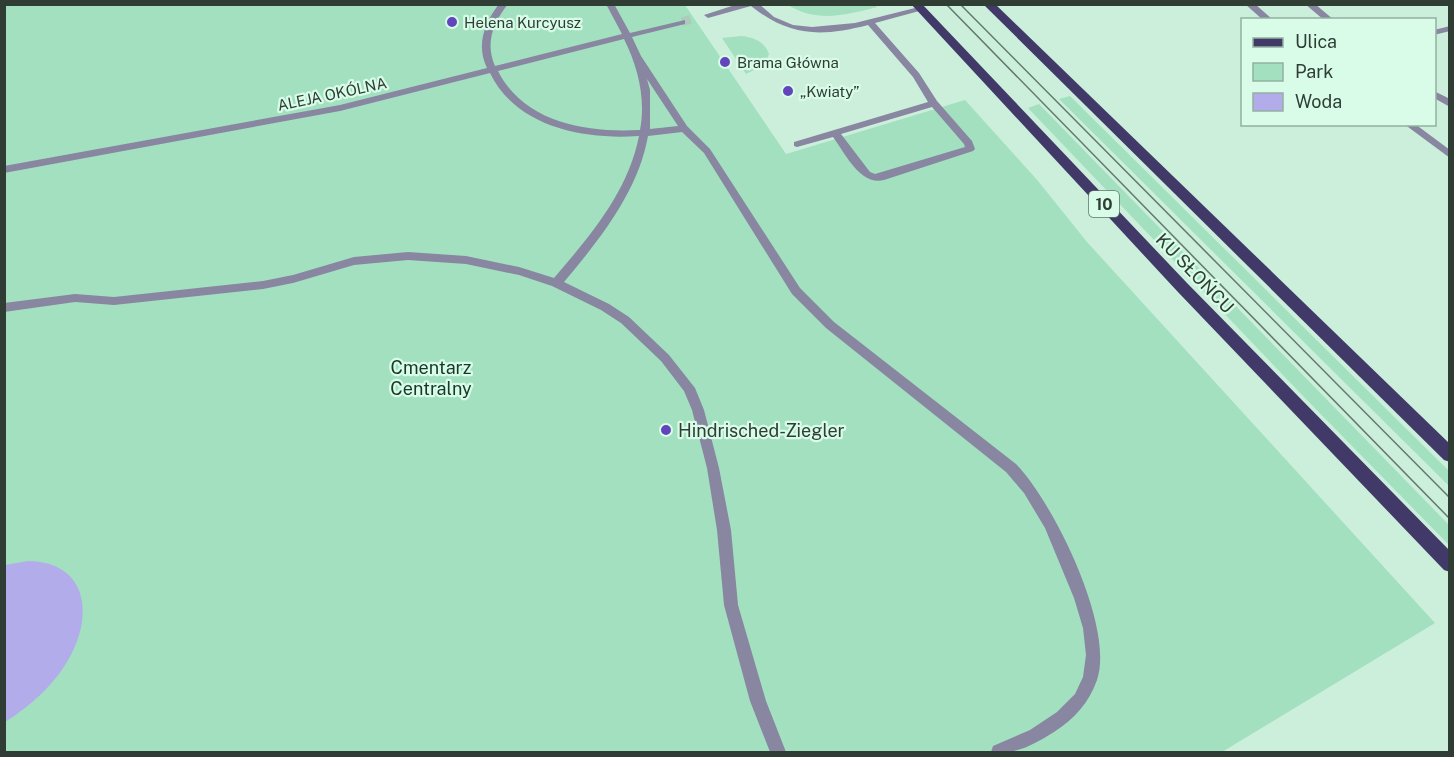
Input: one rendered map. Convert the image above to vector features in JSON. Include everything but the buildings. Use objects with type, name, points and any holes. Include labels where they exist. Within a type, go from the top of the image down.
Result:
[{"type":"main road","points":[[988,4],[1449,455]]},
{"type":"main road","name":"KU SŁOŃCU","points":[[918,6],[1182,287],[1449,564]]},
{"type":"street","points":[[504,4],[489,25],[486,47],[492,71],[498,83],[515,103],[543,118],[573,129],[593,132],[646,133],[684,128]]},
{"type":"street","points":[[610,4],[638,58],[684,128],[706,151],[788,279],[807,304],[1011,468],[1025,481],[1047,519],[1090,620],[1094,639],[1094,671],[1082,696],[1062,720],[1030,740],[999,753]]},
{"type":"street","points":[[708,15],[751,4],[773,20],[810,31],[837,30],[918,6]]},
{"type":"street","points":[[1249,4],[1266,18]]},
{"type":"street","points":[[1309,4],[1327,18]]},
{"type":"street","points":[[835,132],[866,174],[873,178],[880,178],[970,149],[969,143],[934,103],[916,75],[869,21]]},
{"type":"street","name":"ALEJA OKÓLNA","points":[[4,170],[293,118],[492,71],[682,22]]},
{"type":"street","points":[[556,283],[615,208],[638,163],[646,133],[645,83],[638,58]]},
{"type":"street","points":[[1436,95],[1449,104]]},
{"type":"street","points":[[797,144],[934,103]]},
{"type":"street","points":[[1411,126],[1449,155]]},
{"type":"street","points":[[4,308],[75,298],[114,301],[263,285],[293,279],[354,261],[428,256],[475,261],[534,275],[556,283],[626,320],[665,358],[689,388],[698,410],[717,489],[724,530],[731,605],[758,701],[777,753]]},
{"type":"green space","name":"Cmentarz Centralny","points":[[4,5],[685,5],[786,154],[965,100],[1038,181],[1087,242],[1435,623],[1222,752],[5,752]]},
{"type":"green space","points":[[788,5],[876,5],[877,7],[843,15],[821,16],[799,11]]},
{"type":"green space","points":[[741,36],[758,40],[769,54],[764,65],[746,74],[722,38]]},
{"type":"green space","points":[[1070,96],[1449,471],[1449,486],[1059,99]]},
{"type":"green space","points":[[1039,104],[1449,525],[1449,545],[1028,108]]},
{"type":"water","points":[[28,561],[49,564],[64,571],[75,582],[81,596],[83,611],[81,628],[76,645],[54,680],[23,710],[5,722],[5,565]]},
{"type":"tunnel","points":[[682,22],[694,18]]},
{"type":"tram line","points":[[946,4],[1450,519]]},
{"type":"tram line","points":[[960,4],[1450,498]]},
{"type":"place","name":"Helena Kurcyusz","points":[[452,22]]},
{"type":"place","name":"Brama Główna","points":[[725,62]]},
{"type":"place","name":"„Kwiaty”","points":[[788,91]]},
{"type":"place","name":"Hindrisched-Ziegler","points":[[666,430]]}]
